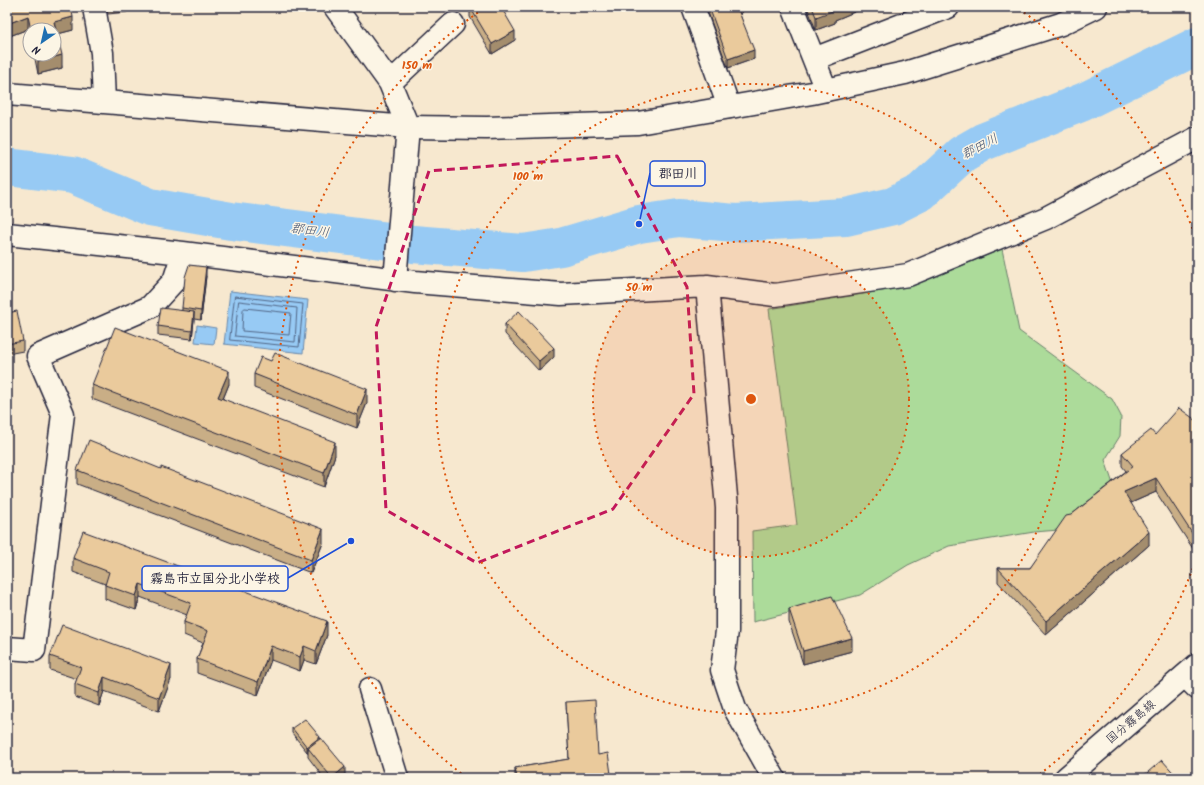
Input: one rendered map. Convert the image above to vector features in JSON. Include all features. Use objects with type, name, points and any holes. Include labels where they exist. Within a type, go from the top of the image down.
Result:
[{"type":"street","points":[[94,7],[102,53],[104,102]]},
{"type":"street","points":[[335,7],[390,83],[407,132],[395,275]]},
{"type":"street","points":[[693,7],[729,107]]},
{"type":"street","points":[[793,7],[826,90]]},
{"type":"street","points":[[814,59],[948,7]]},
{"type":"street","points":[[7,94],[104,102],[407,132],[638,123],[826,90],[905,73],[1061,24],[1096,7]]},
{"type":"street","points":[[390,83],[453,24]]},
{"type":"street","points":[[7,234],[561,294],[707,286],[775,295],[908,276],[1046,218],[1197,138]]},
{"type":"street","points":[[7,648],[34,650],[63,414],[38,356],[150,307],[174,281],[183,252]]},
{"type":"street","points":[[707,286],[727,508],[727,632],[722,670],[735,709],[774,778]]},
{"type":"street","name":"国分霧島線","points":[[1066,778],[1193,677]]},
{"type":"street","points":[[370,689],[397,778]]},
{"type":"highlighted area","points":[[617,156],[687,287],[694,394],[613,509],[477,563],[386,510],[376,327],[429,171]]},
{"type":"green space","points":[[1002,249],[1019,331],[1112,399],[1121,416],[1120,436],[1105,460],[1116,493],[1071,529],[1034,532],[949,546],[908,565],[860,595],[753,622],[752,531],[797,525],[769,309],[913,286]]},
{"type":"water","points":[[230,291],[308,300],[303,353],[224,344]]},
{"type":"water","points":[[197,325],[216,328],[214,344],[195,342]]},
{"type":"building","points":[[7,7],[71,7],[73,17],[54,22],[29,22],[28,16],[7,24]]},
{"type":"building","points":[[470,7],[501,7],[515,31],[492,44]]},
{"type":"building","points":[[709,7],[737,7],[754,50],[728,59]]},
{"type":"building","points":[[812,7],[834,7],[835,10],[816,17]]},
{"type":"building","points":[[189,265],[206,267],[201,311],[182,308],[185,277]]},
{"type":"building","points":[[161,308],[194,312],[192,331],[158,326]]},
{"type":"building","points":[[17,311],[23,341],[7,344],[7,313]]},
{"type":"building","points":[[519,311],[554,348],[539,361],[505,324]]},
{"type":"building","points":[[115,327],[229,371],[218,397],[335,442],[324,473],[92,385]]},
{"type":"building","points":[[275,353],[367,389],[357,415],[254,374],[261,357],[271,361]]},
{"type":"building","points":[[1179,408],[1197,421],[1197,541],[1156,478],[1124,492],[1149,532],[1046,621],[998,568],[1030,568],[1066,516],[1071,515],[1133,466],[1122,453],[1151,430],[1155,435]]},
{"type":"building","points":[[89,440],[161,469],[161,467],[323,529],[311,560],[77,470]]},
{"type":"building","points":[[83,531],[327,621],[316,651],[304,646],[300,657],[271,646],[258,682],[197,659],[208,631],[184,622],[191,603],[140,584],[136,596],[105,585],[109,572],[73,558]]},
{"type":"building","points":[[832,596],[852,638],[803,651],[789,609]]},
{"type":"building","points":[[62,625],[171,665],[159,698],[104,677],[99,693],[75,684],[81,667],[50,656]]},
{"type":"building","points":[[595,700],[598,755],[608,753],[611,774],[584,778],[517,778],[515,768],[569,759],[566,702]]},
{"type":"building","points":[[305,719],[320,737],[307,747],[292,728]]},
{"type":"building","points":[[321,738],[345,767],[332,778],[308,748]]},
{"type":"building","points":[[1162,760],[1178,778],[1141,778]]},
{"type":"waterway","name":"郡田川","points":[[7,167],[73,175],[150,207],[231,221],[413,244],[523,253],[561,247],[639,224],[679,218],[735,223],[846,217],[893,206],[921,192],[962,154],[983,142],[1083,102],[1197,46]]},
{"type":"place","name":"郡田川","points":[[639,224]]},
{"type":"place","name":"霧島市立国分北小学校","points":[[351,541]]}]
